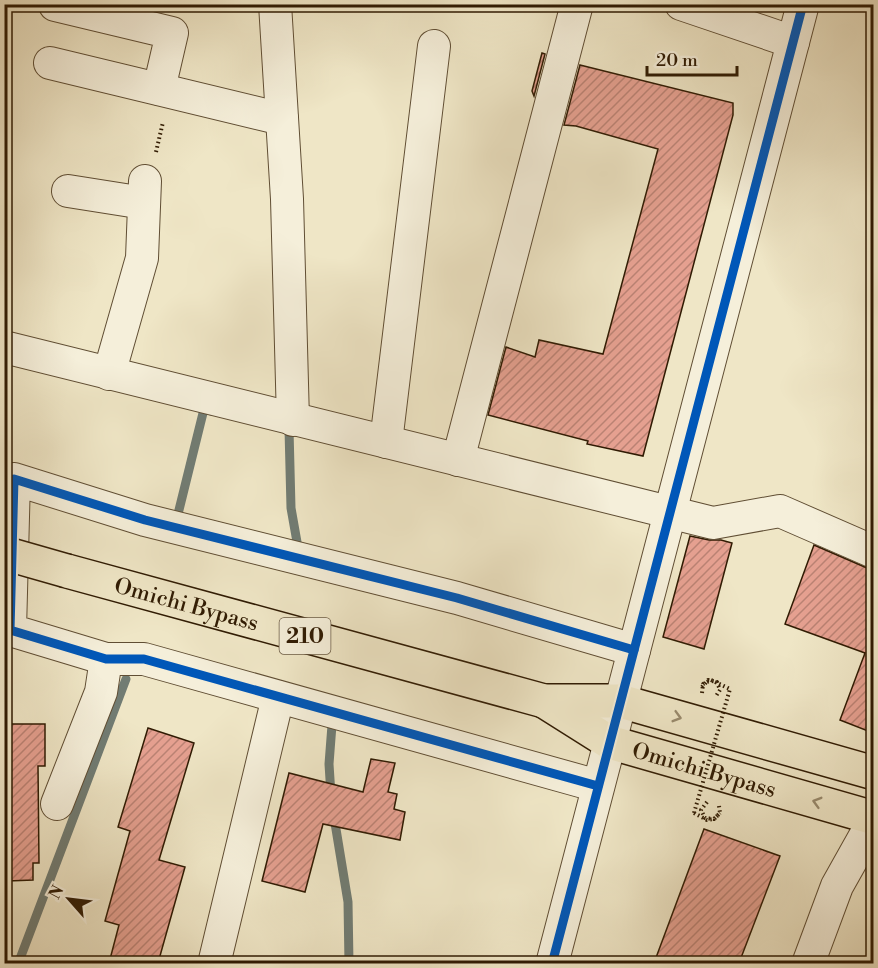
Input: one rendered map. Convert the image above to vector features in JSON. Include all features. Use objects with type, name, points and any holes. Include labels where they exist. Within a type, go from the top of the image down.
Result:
[{"type":"highway","name":"Omichi Bypass","points":[[4,554],[544,701],[620,701],[873,773]]},
{"type":"highway","name":"Omichi Bypass","points":[[544,701],[609,742],[873,819]]},
{"type":"street","points":[[275,4],[287,199],[293,420]]},
{"type":"street","points":[[459,460],[577,4]]},
{"type":"street","points":[[681,4],[793,42]]},
{"type":"street","points":[[552,963],[803,4]]},
{"type":"street","points":[[55,5],[172,33],[165,90]]},
{"type":"street","points":[[386,442],[434,46]]},
{"type":"street","points":[[50,63],[282,119]]},
{"type":"street","points":[[68,191],[144,192],[142,258],[109,374]]},
{"type":"street","points":[[4,347],[713,523],[780,511],[873,552]]},
{"type":"street","points":[[598,786],[144,659],[106,659],[10,630],[14,479],[145,520],[436,593],[634,650]]},
{"type":"street","points":[[57,804],[101,692],[106,659]]},
{"type":"street","points":[[214,963],[278,697]]},
{"type":"street","points":[[808,963],[837,886],[873,819]]},
{"type":"path","points":[[144,192],[151,173],[165,90]]},
{"type":"path","points":[[709,698],[701,690],[705,682],[711,680],[730,689],[694,813],[711,820],[719,816],[719,807],[712,802]]},
{"type":"path","points":[[717,695],[720,690],[719,684]]},
{"type":"path","points":[[703,816],[701,810],[704,805]]},
{"type":"building","points":[[542,53],[545,54],[534,96],[532,91]]},
{"type":"building","points":[[580,65],[733,103],[733,115],[643,456],[587,444],[588,441],[488,415],[506,347],[535,357],[539,340],[603,354],[658,149],[576,126],[564,125]]},
{"type":"building","points":[[690,536],[732,543],[704,649],[663,637]]},
{"type":"building","points":[[814,545],[873,570],[873,733],[840,720],[865,653],[785,624]]},
{"type":"building","points":[[8,724],[45,724],[45,766],[38,766],[39,863],[33,863],[33,880],[8,881],[5,781],[7,781]]},
{"type":"building","points":[[148,728],[194,743],[159,860],[185,867],[158,963],[109,963],[119,925],[105,921],[130,831],[118,827]]},
{"type":"building","points":[[371,759],[395,763],[388,792],[397,794],[394,809],[405,812],[400,840],[323,824],[305,892],[262,881],[289,773],[363,792]]},
{"type":"building","points":[[704,829],[780,856],[739,963],[654,963]]},
{"type":"waterway","points":[[178,514],[204,409],[211,411]]},
{"type":"waterway","points":[[289,429],[291,508],[297,542]]},
{"type":"waterway","points":[[18,964],[126,679]]},
{"type":"waterway","points":[[331,795],[329,764],[332,725]]},
{"type":"waterway","points":[[334,817],[348,902],[349,964]]},
{"type":"cycle path","points":[[552,964],[803,4]]},
{"type":"cycle path","points":[[598,786],[144,659],[106,659],[10,630],[14,479],[145,520],[457,598],[634,650]]}]
